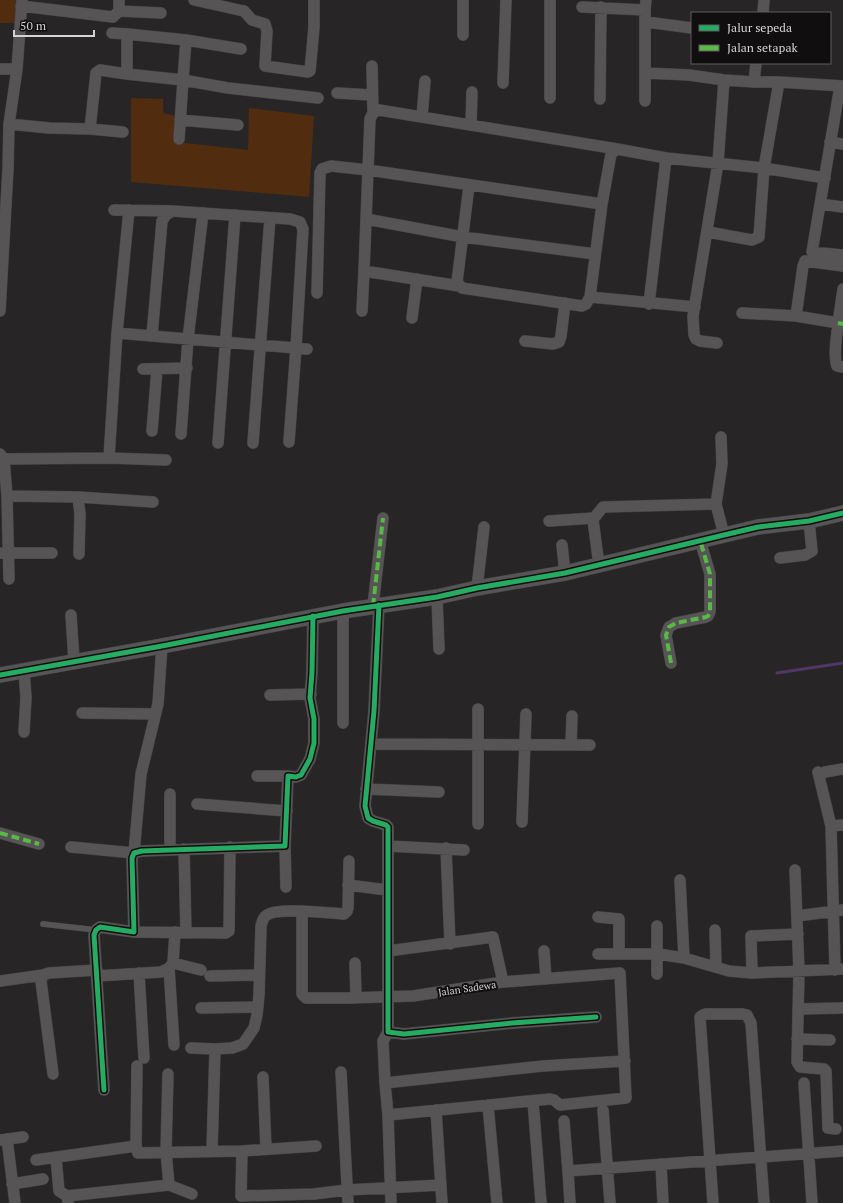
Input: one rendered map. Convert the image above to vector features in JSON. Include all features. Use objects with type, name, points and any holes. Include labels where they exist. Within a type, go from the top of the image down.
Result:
[{"type":"street","points":[[194,0],[244,11],[252,20],[265,24],[267,31],[265,66],[308,72],[310,71],[314,27],[314,0]]},
{"type":"street","points":[[463,0],[463,35]]},
{"type":"street","points":[[503,83],[506,0]]},
{"type":"street","points":[[550,0],[550,98]]},
{"type":"street","points":[[763,12],[764,0]]},
{"type":"street","points":[[0,311],[4,169],[17,69],[22,3],[110,17],[116,15],[119,6],[160,13]]},
{"type":"street","points":[[582,7],[646,5],[645,101]]},
{"type":"street","points":[[600,99],[601,7]]},
{"type":"street","points":[[646,22],[691,28]]},
{"type":"street","points":[[112,33],[186,40],[241,49]]},
{"type":"street","points":[[127,34],[127,74]]},
{"type":"street","points":[[178,139],[186,40]]},
{"type":"street","points":[[754,82],[756,64]]},
{"type":"street","points":[[362,311],[370,119],[373,113],[372,66]]},
{"type":"street","points":[[0,69],[17,69]]},
{"type":"street","points":[[90,129],[96,73],[100,70],[183,80],[228,88],[318,98]]},
{"type":"street","points":[[645,73],[689,75],[724,80],[754,82],[842,86],[830,142],[812,252],[843,255]]},
{"type":"street","points":[[717,344],[696,339],[694,334],[693,316],[708,232],[718,163],[724,80]]},
{"type":"street","points":[[422,117],[425,81]]},
{"type":"street","points":[[708,232],[752,240],[759,237],[764,168],[779,82]]},
{"type":"street","points":[[471,125],[472,92]]},
{"type":"street","points":[[337,93],[372,95]]},
{"type":"street","points":[[373,113],[379,110],[666,158],[764,168],[825,178]]},
{"type":"street","points":[[180,120],[238,125]]},
{"type":"street","points":[[9,124],[123,132]]},
{"type":"street","points":[[830,142],[843,144]]},
{"type":"street","points":[[364,271],[459,286],[462,288],[582,306],[586,304],[590,297],[602,204],[611,154],[617,149]]},
{"type":"street","points":[[649,304],[666,158]]},
{"type":"street","points":[[317,293],[320,173],[322,169],[331,166],[602,204]]},
{"type":"street","points":[[459,286],[457,282],[469,186]]},
{"type":"street","points":[[820,204],[843,207]]},
{"type":"street","points":[[114,210],[172,211],[235,215],[290,219],[300,222],[302,225],[302,348],[289,442]]},
{"type":"street","points":[[109,458],[129,210]]},
{"type":"street","points":[[152,336],[162,221],[166,215],[172,211]]},
{"type":"street","points":[[181,434],[188,339],[203,213]]},
{"type":"street","points":[[218,443],[235,215]]},
{"type":"street","points":[[253,443],[270,218]]},
{"type":"street","points":[[366,220],[463,237],[595,254]]},
{"type":"street","points":[[796,316],[805,261],[843,266]]},
{"type":"street","points":[[412,318],[417,279]]},
{"type":"street","points":[[843,289],[836,349],[836,364],[837,366],[843,367]]},
{"type":"street","points":[[590,297],[649,304],[695,307]]},
{"type":"street","points":[[525,341],[553,344],[559,342],[565,303]]},
{"type":"street","points":[[742,313],[796,316],[840,324]]},
{"type":"street","points":[[118,333],[302,348]]},
{"type":"street","points":[[143,369],[186,368]]},
{"type":"street","points":[[152,431],[158,369]]},
{"type":"street","points":[[721,437],[722,464],[716,504],[724,534]]},
{"type":"street","points":[[9,579],[4,553],[7,496],[2,456],[166,460]]},
{"type":"street","points":[[7,496],[153,502]]},
{"type":"street","points":[[78,498],[80,514],[79,554]]},
{"type":"street","points":[[549,521],[594,518],[603,507],[716,504]]},
{"type":"street","points":[[0,675],[162,646],[313,616],[376,605],[437,597],[477,588],[565,574],[724,534],[758,527],[809,521],[843,513]]},
{"type":"street","points":[[382,518],[376,605],[374,711],[365,806],[368,818],[386,825],[388,831],[388,1032],[383,1041],[392,1203]]},
{"type":"street","points":[[594,518],[599,565]]},
{"type":"street","points":[[780,558],[805,555],[812,552],[809,521]]},
{"type":"street","points":[[477,588],[484,527]]},
{"type":"street","points":[[671,663],[666,635],[668,627],[676,623],[706,617],[710,612],[710,574],[700,540]]},
{"type":"street","points":[[562,545],[565,574]]},
{"type":"street","points":[[4,553],[52,553]]},
{"type":"street","points":[[437,597],[439,649]]},
{"type":"street","points":[[343,611],[343,723]]},
{"type":"street","points":[[71,615],[74,661]]},
{"type":"street","points":[[257,776],[296,777],[301,775],[310,759],[314,743],[314,720],[310,694],[313,616]]},
{"type":"street","points":[[134,932],[132,858],[134,853],[141,774],[160,696],[162,646]]},
{"type":"street","points":[[24,670],[26,698],[24,732]]},
{"type":"street","points":[[270,694],[310,694]]},
{"type":"street","points":[[478,709],[478,824]]},
{"type":"street","points":[[82,713],[155,714]]},
{"type":"street","points":[[522,822],[526,714]]},
{"type":"street","points":[[571,745],[572,716]]},
{"type":"street","points":[[371,744],[590,745]]},
{"type":"street","points":[[598,954],[658,954],[684,958],[729,971],[752,973],[839,969],[839,911],[831,826],[822,772],[843,769]]},
{"type":"street","points":[[286,887],[285,846],[288,811],[288,776]]},
{"type":"street","points":[[366,789],[439,792]]},
{"type":"street","points":[[170,794],[170,850]]},
{"type":"street","points":[[197,804],[288,811]]},
{"type":"street","points":[[831,826],[843,825]]},
{"type":"street","points":[[0,833],[39,844]]},
{"type":"street","points":[[70,847],[134,853],[142,851],[184,849],[285,846]]},
{"type":"street","points":[[388,846],[464,850]]},
{"type":"street","points":[[104,1090],[94,935],[96,930],[100,927],[134,932],[226,933],[229,930],[230,847]]},
{"type":"street","points":[[388,951],[450,944],[446,848]]},
{"type":"street","points":[[174,1046],[171,966],[181,932],[184,849]]},
{"type":"street","points":[[191,1048],[232,1048],[243,1044],[254,1028],[258,1007],[261,926],[265,916],[272,912],[344,914],[348,908],[349,861]]},
{"type":"street","points":[[795,870],[799,971],[797,1040],[798,1065],[800,1067],[824,1069],[826,1071],[827,1128]]},
{"type":"street","points":[[680,880],[684,958]]},
{"type":"street","points":[[348,885],[387,890]]},
{"type":"street","points":[[797,916],[839,911]]},
{"type":"street","name":"Jalan Sadewa","points":[[302,912],[302,994],[303,997],[306,998],[413,996],[503,982],[493,937],[450,944]]},
{"type":"street","points":[[598,917],[619,919],[620,953]]},
{"type":"street","points":[[657,926],[657,974]]},
{"type":"street","points":[[715,930],[716,966]]},
{"type":"street","points":[[752,973],[750,936],[798,934]]},
{"type":"street","points":[[544,951],[546,979]]},
{"type":"street","points":[[355,964],[356,998]]},
{"type":"street","points":[[0,981],[49,973],[161,972],[171,966],[206,973],[259,975]]},
{"type":"street","points":[[139,973],[140,1062],[136,1146],[138,1153],[316,1146]]},
{"type":"street","points":[[388,1115],[533,1101],[554,1100],[560,1105],[626,1098],[620,973],[503,982]]},
{"type":"street","points":[[43,975],[42,980],[53,1074]]},
{"type":"street","points":[[201,1008],[258,1007]]},
{"type":"street","points":[[798,1009],[843,1008]]},
{"type":"street","points":[[713,1203],[700,1017],[706,1014],[743,1014],[747,1015],[751,1023],[764,1203]]},
{"type":"street","points":[[388,1032],[404,1034],[512,1023],[596,1017]]},
{"type":"street","points":[[797,1040],[830,1040]]},
{"type":"street","points":[[212,1151],[215,1049]]},
{"type":"street","points":[[385,1083],[543,1066],[625,1061]]},
{"type":"street","points":[[341,1072],[348,1203]]},
{"type":"street","points":[[168,1074],[166,1152],[169,1185]]},
{"type":"street","points":[[263,1077],[266,1149]]},
{"type":"street","points":[[804,1083],[812,1203]]},
{"type":"street","points":[[533,1101],[541,1203]]},
{"type":"street","points":[[488,1105],[497,1203]]},
{"type":"street","points":[[436,1110],[442,1203]]},
{"type":"street","points":[[603,1110],[610,1203]]},
{"type":"street","points":[[564,1121],[570,1203]]},
{"type":"street","points":[[15,1203],[3,1140],[23,1137]]},
{"type":"street","points":[[36,1160],[136,1146]]},
{"type":"street","points":[[242,1150],[241,1200],[347,1190],[441,1185]]},
{"type":"street","points":[[568,1171],[843,1151]]},
{"type":"street","points":[[56,1158],[59,1191],[68,1200],[169,1185],[192,1194]]},
{"type":"street","points":[[661,1164],[663,1203]]},
{"type":"street","points":[[12,1184],[44,1180]]},
{"type":"lane","points":[[43,924],[96,930]]},
{"type":"shaded area","points":[[0,0],[17,0],[15,23],[0,23]]},
{"type":"shaded area","points":[[131,98],[163,99],[163,113],[177,116],[176,142],[248,150],[249,108],[314,116],[309,197],[131,182]]},
{"type":"waterway","points":[[777,673],[843,663]]},
{"type":"marked path","points":[[838,323],[843,324]]},
{"type":"marked path","points":[[373,606],[383,518]]},
{"type":"marked path","points":[[671,663],[666,635],[669,627],[676,623],[706,617],[710,612],[710,574],[700,540]]},
{"type":"marked path","points":[[0,833],[39,844]]},
{"type":"cycle path","points":[[0,675],[162,646],[343,611],[437,597],[477,588],[565,573],[758,527],[809,521],[843,513]]},
{"type":"cycle path","points":[[379,605],[374,711],[365,806],[368,818],[388,827],[388,1032],[404,1034],[512,1023],[596,1017]]},
{"type":"cycle path","points":[[104,1090],[94,935],[96,930],[100,927],[134,932],[132,858],[134,853],[142,851],[285,846],[288,776],[296,777],[301,775],[310,759],[314,743],[314,719],[310,698],[313,616]]}]
